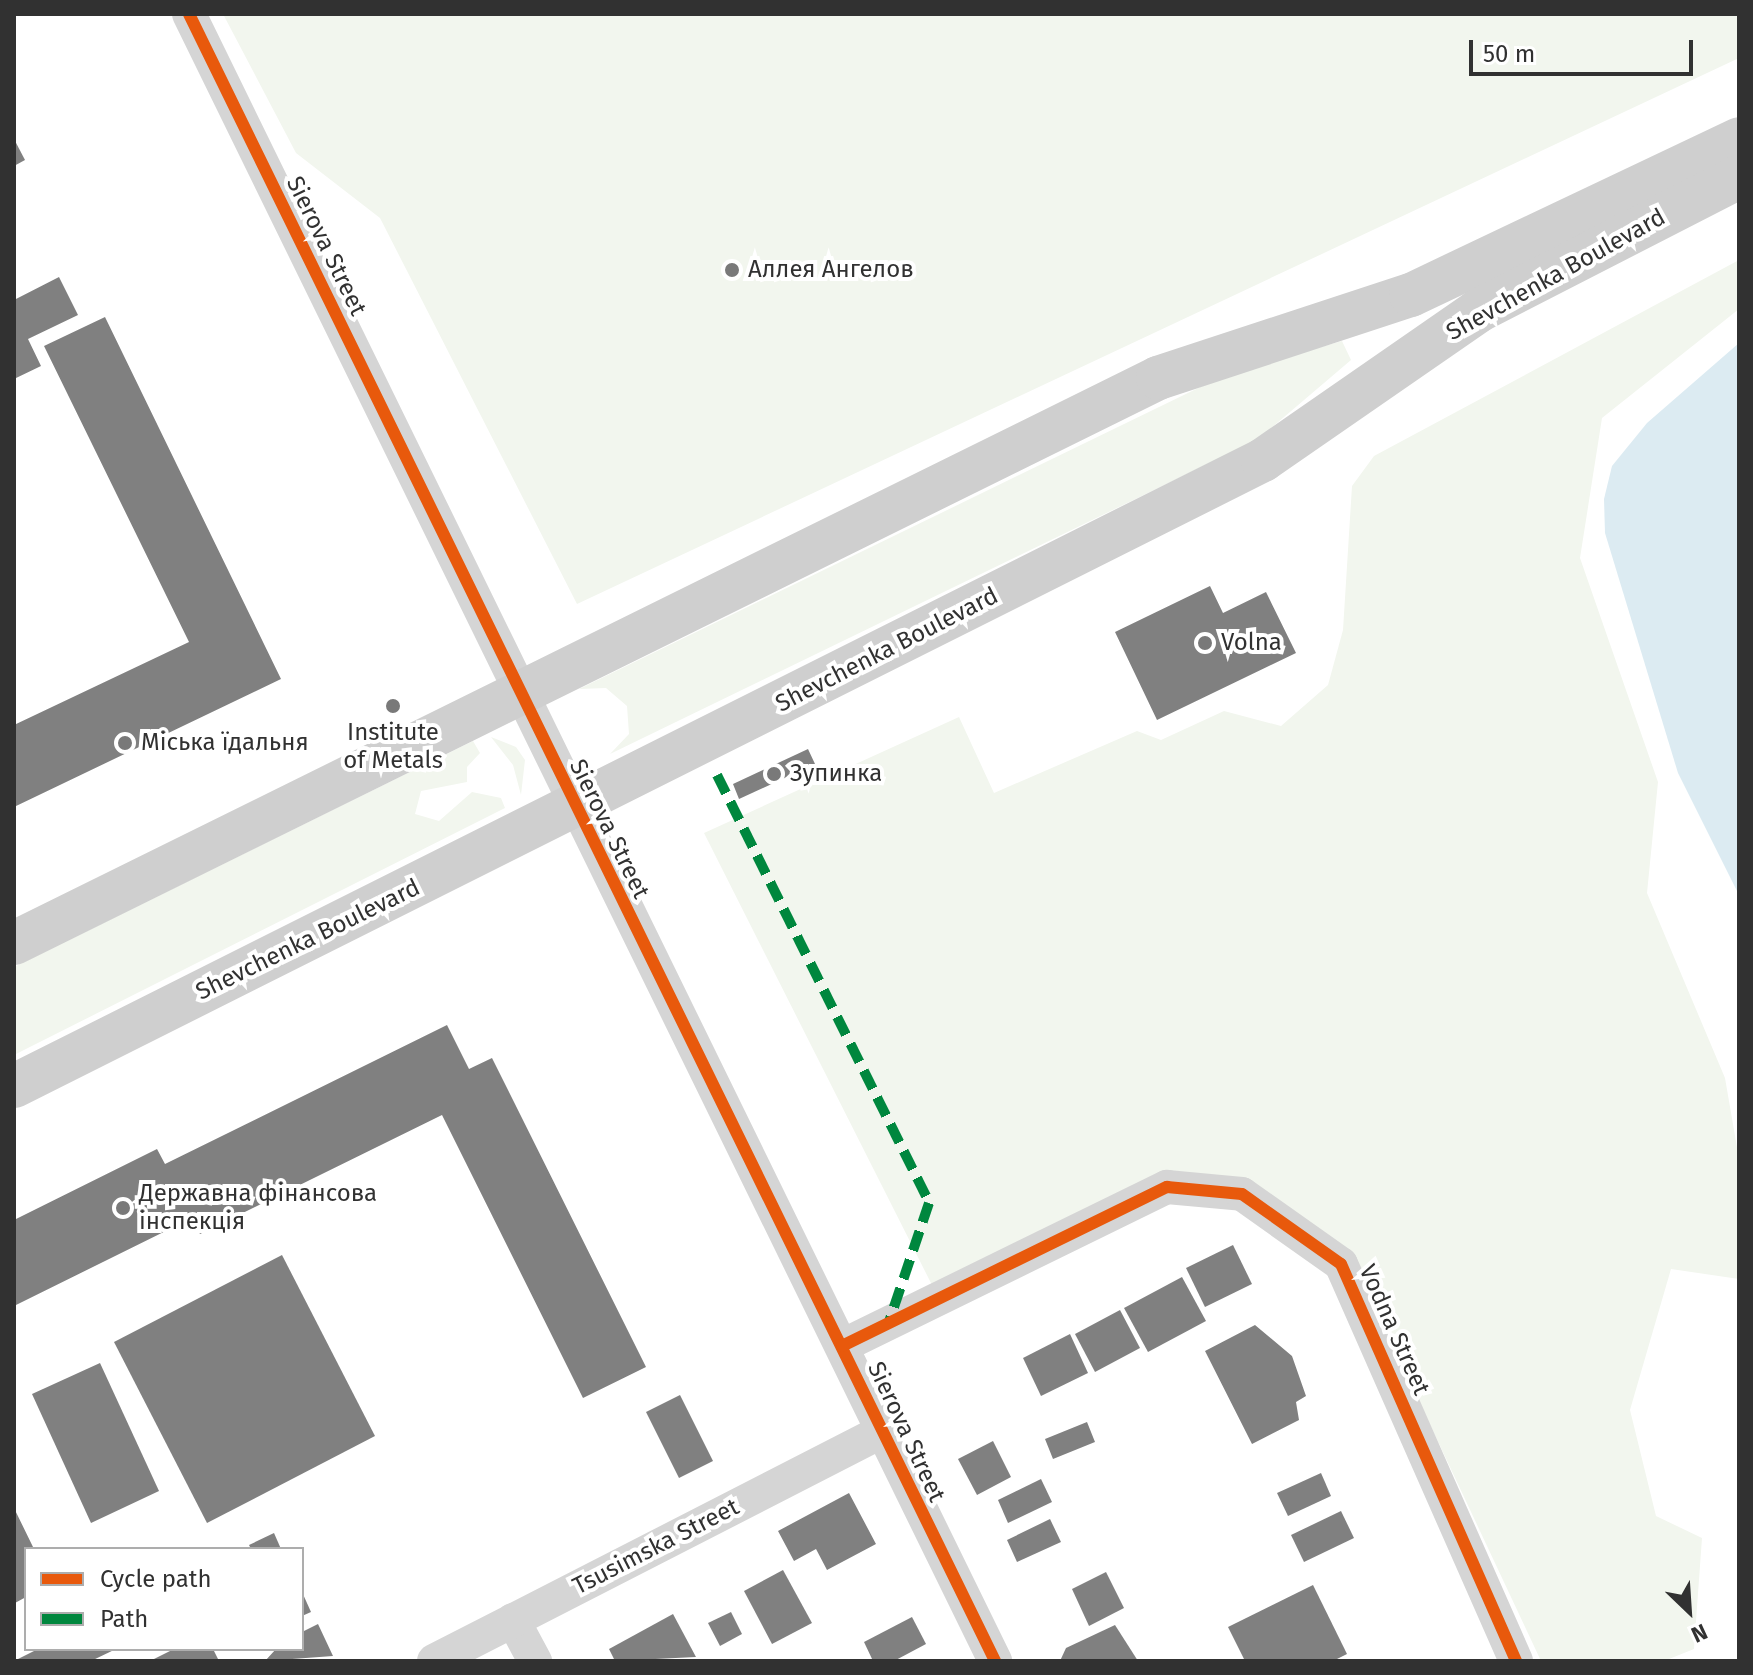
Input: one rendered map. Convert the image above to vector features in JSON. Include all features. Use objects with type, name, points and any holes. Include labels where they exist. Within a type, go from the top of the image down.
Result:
[{"type":"main road","name":"Shevchenka Boulevard","points":[[14,943],[1158,378],[1411,295],[1739,139]]},
{"type":"main road","name":"Shevchenka Boulevard","points":[[14,1086],[1263,460],[1478,311],[1739,177]]},
{"type":"street","name":"Sierova Street","points":[[189,14],[516,693],[842,1346],[879,1433],[995,1661]]},
{"type":"street","name":"Vodna Street","points":[[842,1346],[1167,1187],[1242,1194],[1341,1264],[1516,1661]]},
{"type":"street","name":"Tsusimska Street","points":[[434,1661],[879,1433]]},
{"type":"street","points":[[513,1620],[535,1661]]},
{"type":"shaded area","points":[[223,14],[1739,14],[1739,58],[577,604],[380,218],[296,153]]},
{"type":"shaded area","points":[[1739,260],[1739,309],[1602,418],[1580,558],[1658,782],[1647,893],[1725,1078],[1739,1159],[1739,1279],[1671,1269],[1630,1410],[1656,1516],[1702,1538],[1694,1649],[1664,1661],[1541,1661],[1349,1252],[1169,1174],[934,1289],[704,833],[959,717],[994,793],[1137,731],[1161,740],[1224,711],[1281,726],[1328,685],[1343,630],[1352,486],[1374,456]]},
{"type":"shaded area","points":[[1342,341],[1351,360],[1257,440],[610,754],[629,734],[627,706],[606,688],[579,689],[1227,374]]},
{"type":"shaded area","points":[[1739,343],[1739,895],[1678,773],[1605,533],[1604,499],[1612,466],[1647,423]]},
{"type":"shaded area","points":[[491,737],[516,747],[525,760],[521,795],[513,765]]},
{"type":"shaded area","points":[[473,741],[480,753],[467,767],[467,782],[421,791],[415,814],[439,821],[472,792],[501,798],[505,808],[14,1055],[14,967]]},
{"type":"building","points":[[14,139],[25,160],[14,166]]},
{"type":"building","points":[[59,277],[78,315],[28,339],[41,366],[14,379],[14,300]]},
{"type":"building","points":[[105,317],[281,679],[14,807],[14,725],[189,642],[44,346]]},
{"type":"building","name":"Volna","points":[[1210,586],[1223,613],[1266,592],[1296,653],[1157,720],[1115,632]]},
{"type":"building","name":"Зупинка","points":[[808,749],[815,764],[739,799],[733,784]]},
{"type":"building","points":[[447,1025],[469,1069],[492,1058],[646,1367],[583,1398],[442,1115],[200,1234],[192,1218],[14,1306],[14,1220],[157,1149],[165,1164]]},
{"type":"building","points":[[1233,1245],[1252,1284],[1205,1307],[1186,1268]]},
{"type":"building","points":[[282,1255],[375,1436],[207,1523],[114,1342]]},
{"type":"building","points":[[1182,1277],[1206,1321],[1148,1352],[1124,1308]]},
{"type":"building","points":[[1120,1310],[1140,1348],[1095,1372],[1075,1334]]},
{"type":"building","points":[[1255,1325],[1292,1356],[1306,1396],[1296,1402],[1299,1420],[1252,1444],[1205,1351]]},
{"type":"building","points":[[1070,1334],[1088,1373],[1041,1396],[1023,1358]]},
{"type":"building","points":[[100,1363],[159,1491],[91,1523],[32,1394]]},
{"type":"building","points":[[680,1395],[713,1461],[679,1478],[646,1412]]},
{"type":"building","points":[[1087,1422],[1095,1442],[1053,1459],[1045,1439]]},
{"type":"building","points":[[993,1441],[1011,1477],[977,1495],[958,1459]]},
{"type":"building","points":[[1321,1473],[1331,1496],[1288,1516],[1277,1493]]},
{"type":"building","points":[[1041,1479],[1052,1502],[1008,1523],[998,1500]]},
{"type":"building","points":[[849,1493],[876,1544],[827,1570],[816,1549],[794,1561],[778,1531]]},
{"type":"building","points":[[14,1508],[33,1547],[24,1547],[24,1598],[15,1603]]},
{"type":"building","points":[[1341,1511],[1354,1538],[1304,1562],[1291,1535]]},
{"type":"building","points":[[1050,1519],[1061,1542],[1017,1562],[1007,1540]]},
{"type":"building","points":[[274,1533],[280,1547],[250,1547]]},
{"type":"building","points":[[783,1570],[812,1623],[772,1644],[744,1591]]},
{"type":"building","points":[[1106,1572],[1124,1608],[1089,1626],[1072,1589]]},
{"type":"building","points":[[1313,1585],[1347,1654],[1333,1661],[1245,1661],[1228,1627]]},
{"type":"building","points":[[304,1596],[311,1612],[304,1615]]},
{"type":"building","points":[[731,1612],[742,1634],[720,1646],[708,1623]]},
{"type":"building","points":[[673,1614],[696,1657],[615,1661],[609,1649]]},
{"type":"building","points":[[912,1617],[926,1644],[894,1661],[873,1661],[864,1642]]},
{"type":"building","points":[[318,1624],[333,1656],[265,1661],[274,1651],[304,1651],[304,1631]]},
{"type":"building","points":[[1115,1625],[1138,1661],[1060,1661],[1066,1648]]},
{"type":"building","points":[[34,1651],[112,1651],[91,1661],[14,1661]]},
{"type":"building","points":[[170,1651],[214,1651],[219,1661],[150,1661]]},
{"type":"marked path","points":[[717,775],[929,1203],[889,1322]]},
{"type":"cycle path","points":[[189,14],[995,1661]]},
{"type":"cycle path","points":[[842,1346],[1167,1187],[1242,1194],[1341,1264],[1516,1661]]},
{"type":"place","name":"Аллея Ангелов","points":[[732,270]]},
{"type":"place","name":"Volna","points":[[1205,643]]},
{"type":"place","name":"Institute of Metals","points":[[393,706]]},
{"type":"place","name":"Міська їдальня","points":[[125,743]]},
{"type":"place","name":"Зупинка","points":[[774,774]]},
{"type":"place","name":"Державна фінансова інспекція","points":[[123,1208]]}]
